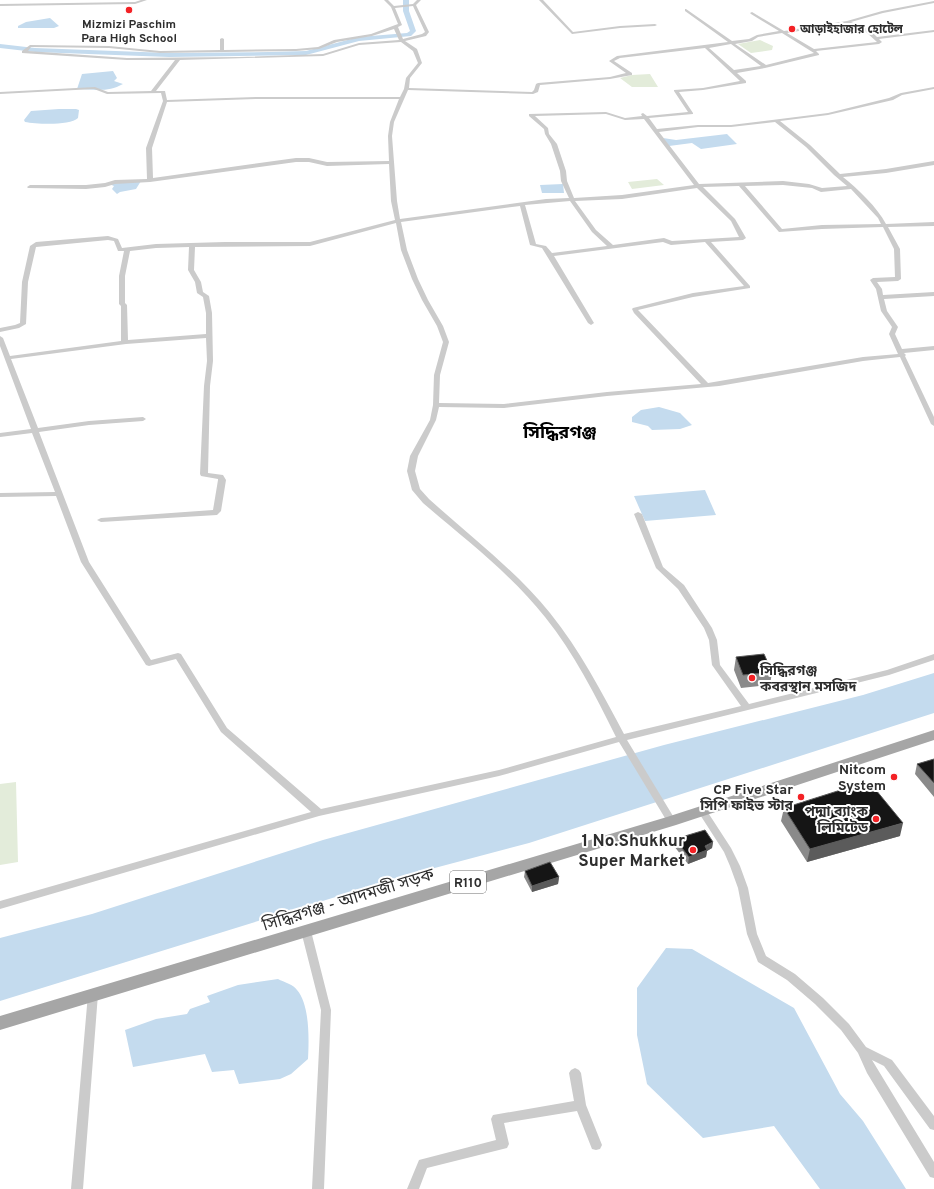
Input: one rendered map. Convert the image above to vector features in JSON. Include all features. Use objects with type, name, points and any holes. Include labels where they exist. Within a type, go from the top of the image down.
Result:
[{"type":"main road","name":"সিদ্ধিরগঞ্জ - আদমজী সড়ক","points":[[0,1023],[92,994],[671,821],[934,735]]},
{"type":"street","points":[[0,5],[135,3],[145,0]]},
{"type":"street","points":[[388,0],[394,6],[400,25],[396,29],[336,41],[319,48],[239,55],[178,59],[127,59],[24,52],[29,47],[109,47],[160,52],[222,52],[239,55],[318,55],[359,44],[401,40],[424,35],[427,32],[413,5]]},
{"type":"street","points":[[394,6],[413,5],[419,0]]},
{"type":"street","points":[[541,0],[572,33],[620,27],[655,25]]},
{"type":"street","points":[[406,89],[533,93],[536,91],[538,84],[610,78],[630,74],[611,61],[619,57],[706,47],[750,40],[757,36],[847,22],[882,12],[934,2]]},
{"type":"street","points":[[686,10],[765,67]]},
{"type":"street","points":[[733,72],[765,67],[817,54],[785,32],[752,13]]},
{"type":"street","points":[[813,50],[880,42],[868,31],[847,22]]},
{"type":"street","points":[[396,29],[401,40],[416,50],[420,63],[408,78],[406,89],[392,122],[390,136],[393,189],[398,221],[404,250],[415,279],[445,336],[445,348],[439,361],[437,375],[436,405],[432,420],[414,456],[411,471],[416,490],[457,529],[505,569],[547,614],[565,637],[603,700],[622,738],[671,821]]},
{"type":"street","points":[[876,38],[934,31]]},
{"type":"street","points":[[222,39],[222,52]]},
{"type":"street","points":[[612,247],[594,231],[572,200],[564,181],[563,171],[554,144],[547,134],[546,128],[531,115],[606,113],[625,119],[644,116],[691,113],[676,91],[703,89],[744,82],[706,47]]},
{"type":"street","points":[[153,91],[178,59]]},
{"type":"street","points":[[0,93],[95,88],[108,93],[163,92],[164,102],[149,148],[150,180]]},
{"type":"street","points":[[656,131],[698,126],[731,126],[828,114],[891,99],[901,94],[934,88]]},
{"type":"street","points":[[164,102],[257,98],[402,98]]},
{"type":"street","points":[[550,254],[664,240],[671,243],[743,238],[733,220],[698,186],[644,116]]},
{"type":"street","points":[[777,121],[808,146],[838,176],[852,187],[880,217],[883,226],[896,249],[898,279],[874,280],[879,289],[884,311],[895,327],[892,334],[934,424]]},
{"type":"street","points":[[30,187],[105,185],[115,182],[150,180],[296,160],[309,160],[327,164],[392,162]]},
{"type":"street","points":[[838,176],[886,171],[934,162]]},
{"type":"street","points":[[0,330],[17,327],[23,324],[25,282],[34,246],[36,244],[108,238],[116,240],[120,250],[156,246],[310,244],[398,221],[546,201],[622,197],[698,186],[783,183],[795,186],[816,186],[821,190],[852,187]]},
{"type":"street","points":[[741,185],[781,230],[822,227],[934,224]]},
{"type":"street","points":[[522,205],[534,245],[544,247],[550,254],[591,323]]},
{"type":"street","points":[[706,385],[644,321],[635,309],[693,296],[748,287],[707,241]]},
{"type":"street","points":[[101,520],[214,513],[217,511],[222,480],[220,477],[204,474],[206,386],[210,361],[208,336],[209,313],[206,296],[200,293],[198,282],[191,270],[192,245]]},
{"type":"street","points":[[126,342],[124,340],[122,276],[127,249]]},
{"type":"street","points":[[881,297],[934,294]]},
{"type":"street","points":[[8,358],[126,342],[208,336]]},
{"type":"street","points":[[0,338],[85,562],[149,663],[178,656],[224,730],[319,813]]},
{"type":"street","points":[[436,405],[504,406],[607,394],[706,385],[934,348]]},
{"type":"street","points":[[0,435],[89,423],[143,419]]},
{"type":"street","points":[[0,495],[60,494]]},
{"type":"street","points":[[638,514],[660,568],[681,587],[708,628],[713,640],[716,665],[747,707]]},
{"type":"street","points":[[0,905],[319,813],[499,773],[622,738],[888,672],[934,657]]},
{"type":"street","points":[[702,810],[728,851],[735,866],[743,888],[752,934],[762,958],[791,977],[819,1001],[845,1027],[862,1050],[871,1070],[934,1173]]},
{"type":"street","points":[[306,931],[326,1010],[318,1189]]},
{"type":"street","points":[[77,1189],[92,994]]},
{"type":"street","points":[[862,1050],[888,1063],[934,1125]]},
{"type":"street","points":[[575,1073],[580,1105],[596,1145]]},
{"type":"street","points":[[413,1189],[423,1164],[503,1144],[497,1119],[580,1105]]},
{"type":"green space","points":[[760,40],[773,46],[772,50],[751,53],[738,44]]},
{"type":"green space","points":[[650,74],[658,87],[632,87],[620,78],[632,75]]},
{"type":"green space","points":[[657,179],[664,185],[632,189],[628,182]]},
{"type":"green space","points":[[16,782],[18,862],[0,865],[0,784]]},
{"type":"water","points":[[50,18],[59,26],[54,28],[18,28],[18,26],[26,22]]},
{"type":"water","points":[[113,71],[117,78],[114,81],[123,84],[106,90],[77,89],[82,74]]},
{"type":"water","points":[[59,109],[79,110],[78,118],[74,121],[53,124],[30,123],[25,122],[24,120],[31,111]]},
{"type":"water","points":[[727,134],[737,144],[701,149],[692,143],[669,146],[663,138],[676,140]]},
{"type":"water","points":[[141,181],[136,189],[117,194],[112,189],[114,186],[109,184]]},
{"type":"water","points":[[563,184],[564,193],[542,193],[540,185]]},
{"type":"water","points":[[659,407],[680,413],[692,425],[680,429],[652,430],[648,426],[632,422],[632,417],[641,410]]},
{"type":"water","points":[[705,490],[716,515],[645,521],[634,496]]},
{"type":"water","points":[[934,673],[934,713],[529,843],[397,878],[0,1001],[0,938],[92,914],[323,840],[664,745],[863,695]]},
{"type":"water","points":[[666,948],[692,949],[794,1008],[840,1094],[863,1121],[906,1189],[820,1189],[774,1126],[703,1138],[647,1084],[637,1035],[637,988]]},
{"type":"water","points":[[278,979],[296,988],[304,1004],[308,1023],[308,1059],[291,1074],[280,1079],[239,1084],[234,1070],[212,1072],[205,1054],[133,1067],[125,1030],[156,1019],[187,1014],[190,1009],[210,1002],[207,996],[238,985]]},
{"type":"building","points":[[764,654],[772,672],[743,675],[736,657]]},
{"type":"building","points":[[934,759],[934,783],[917,764]]},
{"type":"building","points":[[871,784],[903,823],[810,849],[784,808],[847,788],[848,790]]},
{"type":"building","points":[[705,830],[713,842],[705,846],[707,850],[689,857],[675,839]]},
{"type":"building","points":[[550,862],[559,877],[532,886],[525,871]]},
{"type":"waterway","points":[[0,46],[35,50],[169,55],[306,53],[359,39],[409,35],[413,31],[405,8],[406,0]]},
{"type":"place","name":"Mizmizi Paschim Para High School","points":[[129,10]]},
{"type":"place","name":"আড়াইহাজার হোটেল","points":[[792,29]]},
{"type":"place","name":"সিদ্ধিরগঞ্জ কবরস্থান মসজিদ","points":[[752,678]]},
{"type":"place","name":"Nitcom System","points":[[894,777]]},
{"type":"place","name":"CP Five Star সিপি ফাইভ স্টার","points":[[801,797]]},
{"type":"place","name":"পদ্মা ব্যাংক লিমিটেড","points":[[876,819]]},
{"type":"place","name":"1 No.Shukkur Super Market","points":[[693,850]]},
{"type":"district","name":"সিদ্ধিরগঞ্জ","points":[[560,432]]}]
